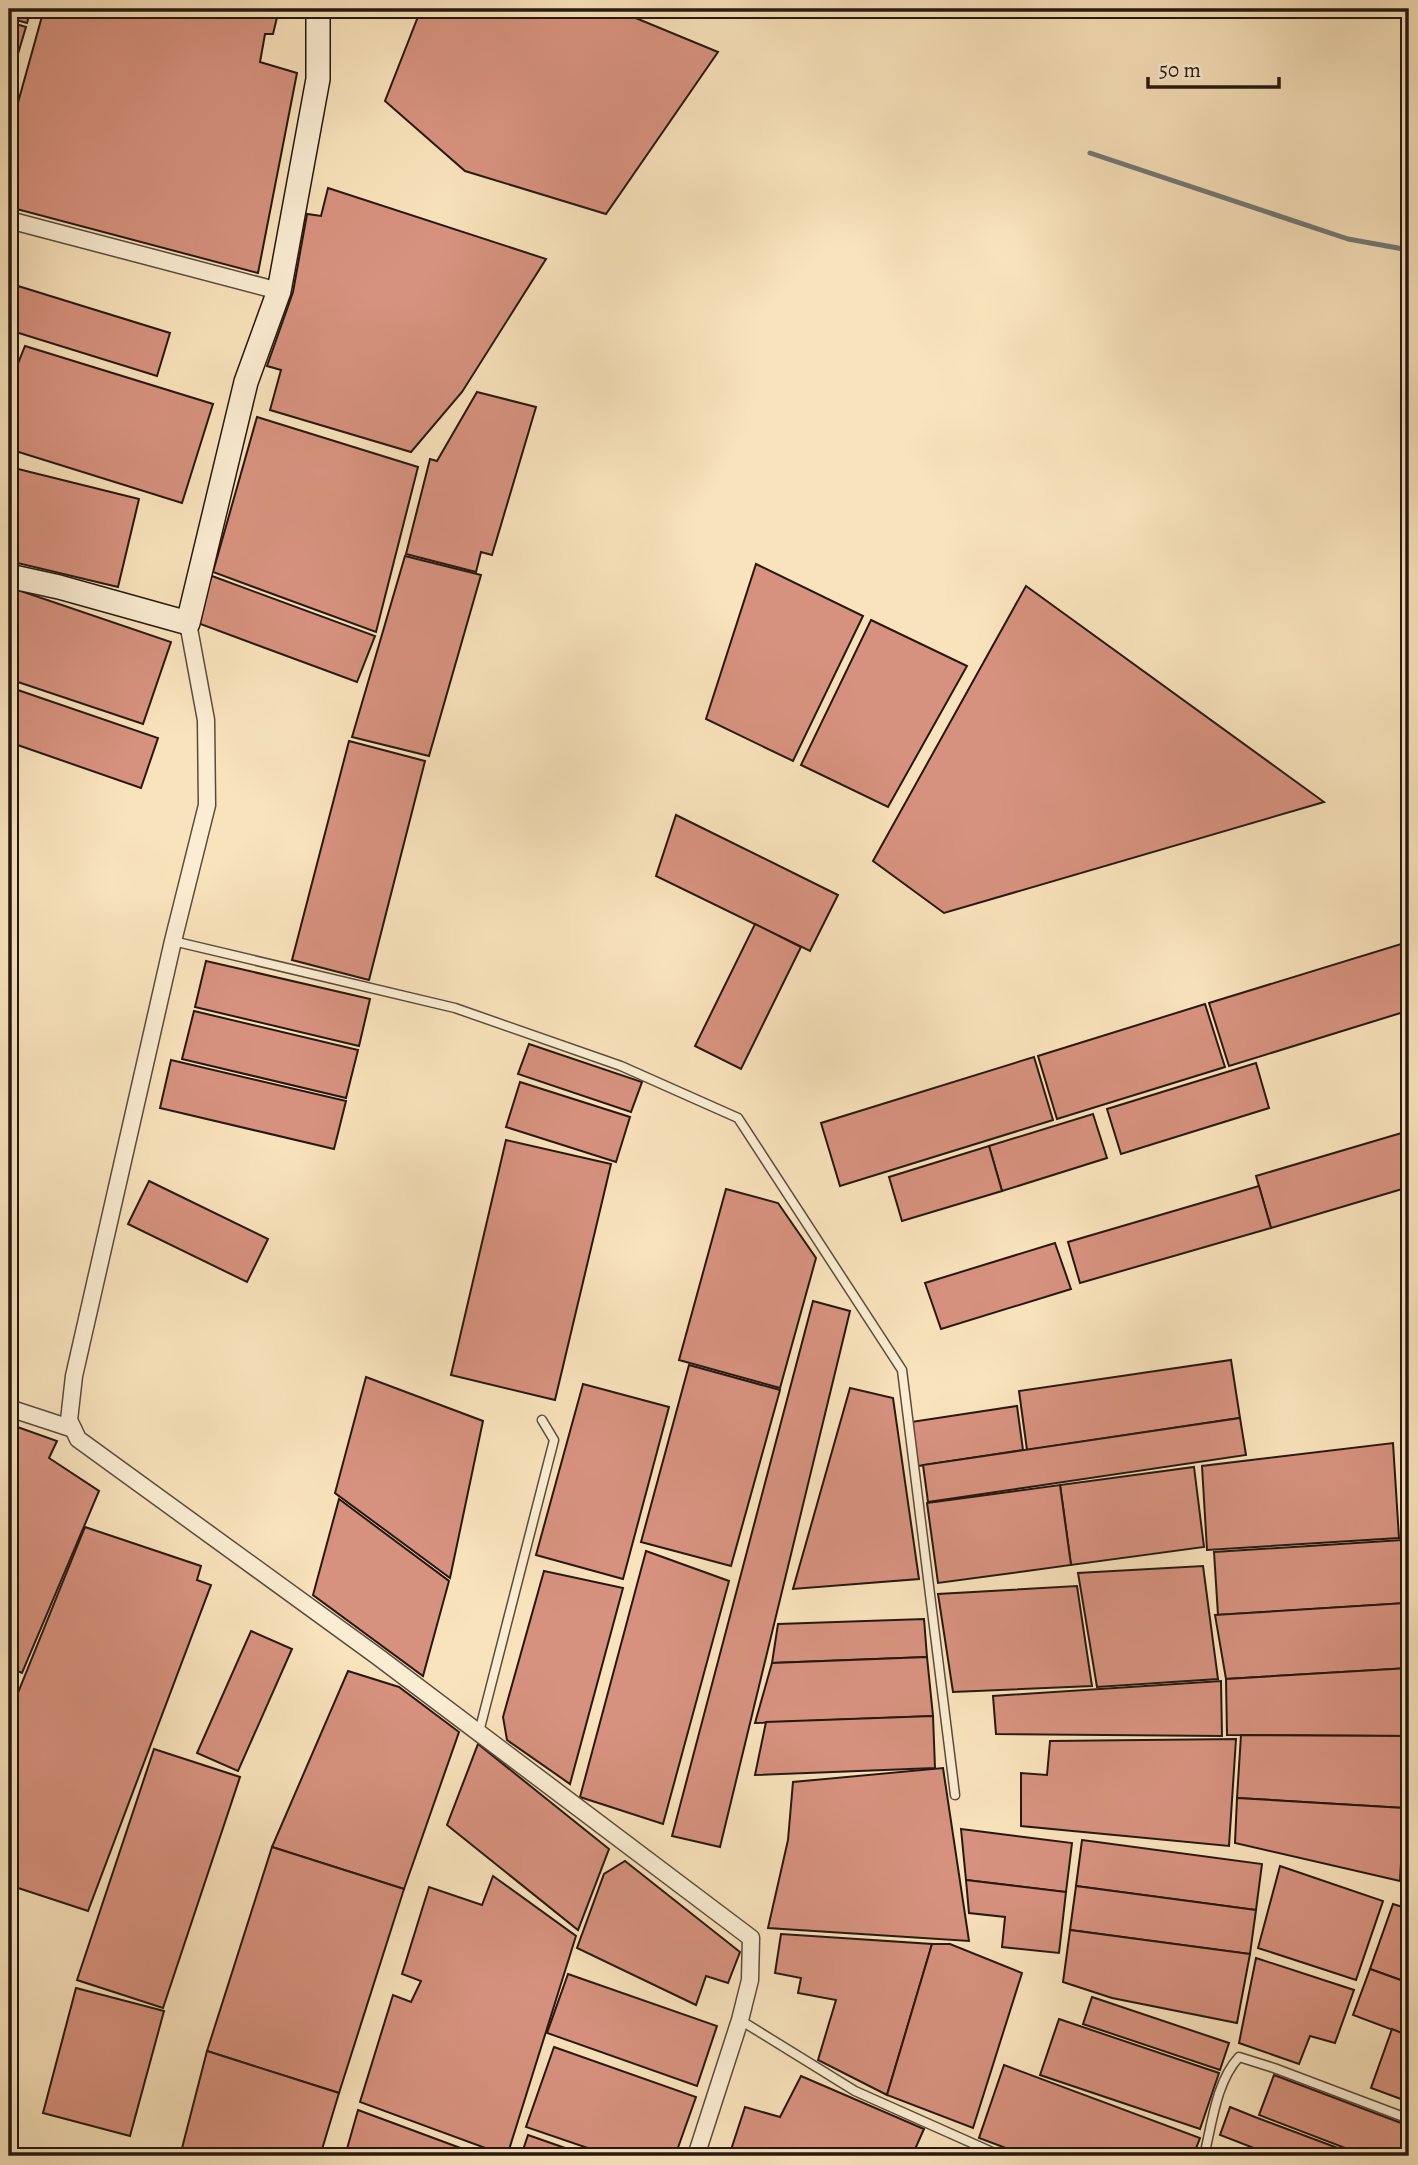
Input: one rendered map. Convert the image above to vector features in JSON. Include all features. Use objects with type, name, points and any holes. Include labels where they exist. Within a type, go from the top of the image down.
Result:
[{"type":"street","points":[[318,9],[318,79],[279,291],[246,382],[188,623],[206,720],[207,805],[173,941],[74,1376],[69,1420],[78,1439],[479,1732],[751,1938],[750,1980],[740,2020],[696,2156]]},
{"type":"street","points":[[9,220],[279,291]]},
{"type":"street","points":[[9,576],[188,623]]},
{"type":"street","points":[[9,1408],[73,1429]]},
{"type":"lane","points":[[173,941],[454,1007],[621,1066],[737,1118],[902,1370],[956,1796]]},
{"type":"lane","points":[[479,1732],[554,1440],[542,1420]]},
{"type":"lane","points":[[740,2020],[855,2091],[1001,2156]]},
{"type":"lane","points":[[1204,2156],[1219,2096],[1231,2067],[1239,2057],[1409,2119]]},
{"type":"building","points":[[9,9],[31,9],[27,23],[9,18]]},
{"type":"building","points":[[44,9],[279,9],[273,34],[265,34],[260,62],[297,73],[258,273],[9,207],[9,135]]},
{"type":"building","points":[[421,9],[614,9],[718,52],[606,214],[465,171],[385,101]]},
{"type":"building","points":[[9,22],[26,27],[9,84]]},
{"type":"building","points":[[328,188],[546,259],[462,392],[411,452],[270,410],[281,370],[267,366],[293,292],[307,214],[321,216]]},
{"type":"building","points":[[18,286],[170,333],[157,376],[9,330],[9,315]]},
{"type":"building","points":[[9,344],[16,347],[9,367]]},
{"type":"building","points":[[25,346],[213,404],[182,503],[9,449],[9,386]]},
{"type":"building","points":[[477,392],[536,407],[492,555],[481,552],[476,572],[406,554],[430,459],[437,461]]},
{"type":"building","points":[[257,417],[418,467],[376,632],[213,572]]},
{"type":"building","points":[[10,467],[139,499],[118,587],[9,561]]},
{"type":"building","points":[[405,556],[481,575],[429,756],[352,737]]},
{"type":"building","points":[[756,564],[863,616],[793,761],[706,719]]},
{"type":"building","points":[[212,576],[375,636],[357,682],[195,622]]},
{"type":"building","points":[[1026,586],[1324,802],[944,913],[873,861]]},
{"type":"building","points":[[9,587],[171,642],[143,724],[9,679]]},
{"type":"building","points":[[871,620],[967,666],[888,807],[801,765]]},
{"type":"building","points":[[9,687],[158,738],[141,788],[9,742]]},
{"type":"building","points":[[349,741],[425,761],[369,980],[292,960]]},
{"type":"building","points":[[676,815],[838,895],[810,951],[656,876]]},
{"type":"building","points":[[755,924],[801,947],[741,1069],[695,1046]]},
{"type":"building","points":[[1401,944],[1407,1011],[1229,1066],[1209,1003]]},
{"type":"building","points":[[206,961],[370,999],[359,1046],[195,1007]]},
{"type":"building","points":[[1205,1004],[1225,1067],[1057,1119],[1038,1056]]},
{"type":"building","points":[[194,1011],[358,1050],[346,1098],[182,1059]]},
{"type":"building","points":[[529,1044],[642,1082],[631,1112],[518,1074]]},
{"type":"building","points":[[1034,1057],[1053,1120],[840,1186],[821,1123]]},
{"type":"building","points":[[171,1060],[346,1101],[334,1149],[160,1108]]},
{"type":"building","points":[[1256,1063],[1269,1108],[1121,1154],[1107,1109]]},
{"type":"building","points":[[520,1082],[630,1117],[616,1162],[506,1127]]},
{"type":"building","points":[[1093,1114],[1107,1158],[1002,1191],[989,1146]]},
{"type":"building","points":[[1405,1132],[1409,1146],[1409,1187],[1271,1228],[1256,1176]]},
{"type":"building","points":[[506,1140],[611,1164],[555,1400],[451,1375]]},
{"type":"building","points":[[989,1146],[1002,1191],[902,1221],[889,1177]]},
{"type":"building","points":[[149,1181],[268,1239],[247,1282],[128,1224]]},
{"type":"building","points":[[1259,1186],[1271,1228],[1080,1283],[1068,1242]]},
{"type":"building","points":[[726,1189],[778,1203],[816,1258],[780,1388],[679,1360]]},
{"type":"building","points":[[1055,1243],[1071,1289],[941,1329],[925,1283]]},
{"type":"building","points":[[813,1301],[850,1311],[720,1847],[672,1836]]},
{"type":"building","points":[[1231,1360],[1240,1418],[1027,1450],[1019,1391]]},
{"type":"building","points":[[689,1365],[780,1390],[731,1566],[641,1542]]},
{"type":"building","points":[[366,1377],[483,1421],[450,1578],[335,1493]]},
{"type":"building","points":[[583,1384],[669,1407],[623,1579],[536,1555]]},
{"type":"building","points":[[850,1388],[893,1398],[919,1579],[793,1589]]},
{"type":"building","points":[[1017,1406],[1023,1450],[918,1466],[911,1422]]},
{"type":"building","points":[[1240,1418],[1246,1455],[928,1502],[923,1465]]},
{"type":"building","points":[[9,1424],[57,1441],[49,1458],[99,1491],[22,1673],[9,1667]]},
{"type":"building","points":[[1393,1443],[1399,1538],[1207,1550],[1202,1466]]},
{"type":"building","points":[[1194,1467],[1204,1547],[1071,1565],[1060,1485]]},
{"type":"building","points":[[1060,1485],[1071,1565],[938,1583],[927,1503]]},
{"type":"building","points":[[339,1499],[449,1581],[423,1676],[313,1595]]},
{"type":"building","points":[[85,1527],[201,1566],[197,1580],[211,1585],[88,1911],[9,1885],[9,1715]]},
{"type":"building","points":[[1402,1540],[1406,1603],[1218,1615],[1214,1552]]},
{"type":"building","points":[[646,1551],[729,1581],[663,1824],[580,1797]]},
{"type":"building","points":[[1203,1566],[1218,1679],[1097,1687],[1078,1573]]},
{"type":"building","points":[[544,1571],[623,1588],[570,1784],[507,1740],[503,1717]]},
{"type":"building","points":[[1077,1586],[1092,1686],[953,1692],[938,1594]]},
{"type":"building","points":[[1406,1603],[1409,1668],[1226,1679],[1215,1615]]},
{"type":"building","points":[[924,1619],[927,1657],[772,1663],[778,1624]]},
{"type":"building","points":[[251,1631],[292,1649],[238,1771],[197,1753]]},
{"type":"building","points":[[927,1657],[933,1716],[755,1723],[772,1663]]},
{"type":"building","points":[[1409,1668],[1408,1736],[1227,1735],[1226,1679]]},
{"type":"building","points":[[348,1671],[399,1687],[459,1732],[404,1889],[272,1847]]},
{"type":"building","points":[[1221,1681],[1222,1736],[996,1734],[993,1696]]},
{"type":"building","points":[[933,1716],[935,1768],[755,1775],[766,1722]]},
{"type":"building","points":[[1241,1735],[1408,1736],[1404,1808],[1237,1798]]},
{"type":"building","points":[[1236,1739],[1229,1846],[1021,1826],[1021,1773],[1047,1775],[1050,1741]]},
{"type":"building","points":[[478,1744],[609,1849],[578,1930],[447,1825]]},
{"type":"building","points":[[154,1749],[240,1777],[163,2008],[77,1980]]},
{"type":"building","points":[[943,1768],[969,1941],[768,1928],[788,1840],[793,1782]]},
{"type":"building","points":[[1237,1798],[1404,1808],[1400,1881],[1235,1843]]},
{"type":"building","points":[[961,1829],[1072,1843],[1066,1892],[966,1880]]},
{"type":"building","points":[[1082,1840],[1262,1864],[1256,1910],[1076,1886]]},
{"type":"building","points":[[272,1847],[404,1889],[339,2093],[207,2051]]},
{"type":"building","points":[[625,1861],[740,1952],[728,1983],[706,1976],[696,2005],[577,1948],[604,1874]]},
{"type":"building","points":[[1280,1866],[1383,1901],[1356,1980],[1258,1948]]},
{"type":"building","points":[[493,1876],[576,1936],[507,2156],[360,2102],[393,1995],[411,2002],[421,1981],[402,1974],[429,1887],[482,1905]]},
{"type":"building","points":[[966,1880],[1066,1892],[1059,1953],[1002,1947],[1005,1917],[969,1913]]},
{"type":"building","points":[[1076,1886],[1256,1910],[1250,1954],[1070,1930]]},
{"type":"building","points":[[1393,1904],[1409,1909],[1409,1983],[1370,1969]]},
{"type":"building","points":[[1070,1930],[1250,1954],[1237,2023],[1112,1998],[1063,1982]]},
{"type":"building","points":[[781,1934],[932,1944],[887,2095],[818,2060],[836,2000],[798,1993],[801,1978],[775,1973]]},
{"type":"building","points":[[932,1944],[950,1944],[1022,1973],[973,2128],[887,2095]]},
{"type":"building","points":[[1256,1958],[1354,1990],[1335,2043],[1310,2036],[1299,2064],[1239,2043]]},
{"type":"building","points":[[1370,1969],[1409,1983],[1409,2036],[1353,2015]]},
{"type":"building","points":[[568,1974],[717,2026],[697,2086],[547,2033]]},
{"type":"building","points":[[76,1988],[164,2011],[130,2136],[43,2113]]},
{"type":"building","points":[[1092,1997],[1229,2043],[1220,2070],[1083,2024]]},
{"type":"building","points":[[1059,2019],[1219,2073],[1200,2129],[1040,2075]]},
{"type":"building","points":[[1392,2029],[1409,2036],[1409,2102],[1371,2088]]},
{"type":"building","points":[[554,2047],[696,2097],[675,2156],[611,2156],[526,2127]]},
{"type":"building","points":[[207,2051],[339,2093],[320,2156],[180,2156]]},
{"type":"building","points":[[1004,2065],[1200,2138],[1193,2156],[1027,2156],[979,2138]]},
{"type":"building","points":[[1274,2075],[1409,2126],[1409,2156],[1366,2156],[1259,2115]]},
{"type":"building","points":[[801,2076],[924,2129],[912,2156],[729,2156],[745,2107],[780,2117]]},
{"type":"building","points":[[1230,2107],[1359,2156],[1251,2156],[1254,2148],[1220,2135]]},
{"type":"building","points":[[358,2110],[482,2156],[345,2156]]},
{"type":"building","points":[[528,2135],[588,2156],[521,2156]]},
{"type":"waterway","points":[[1090,153],[1348,239],[1409,250]]}]
